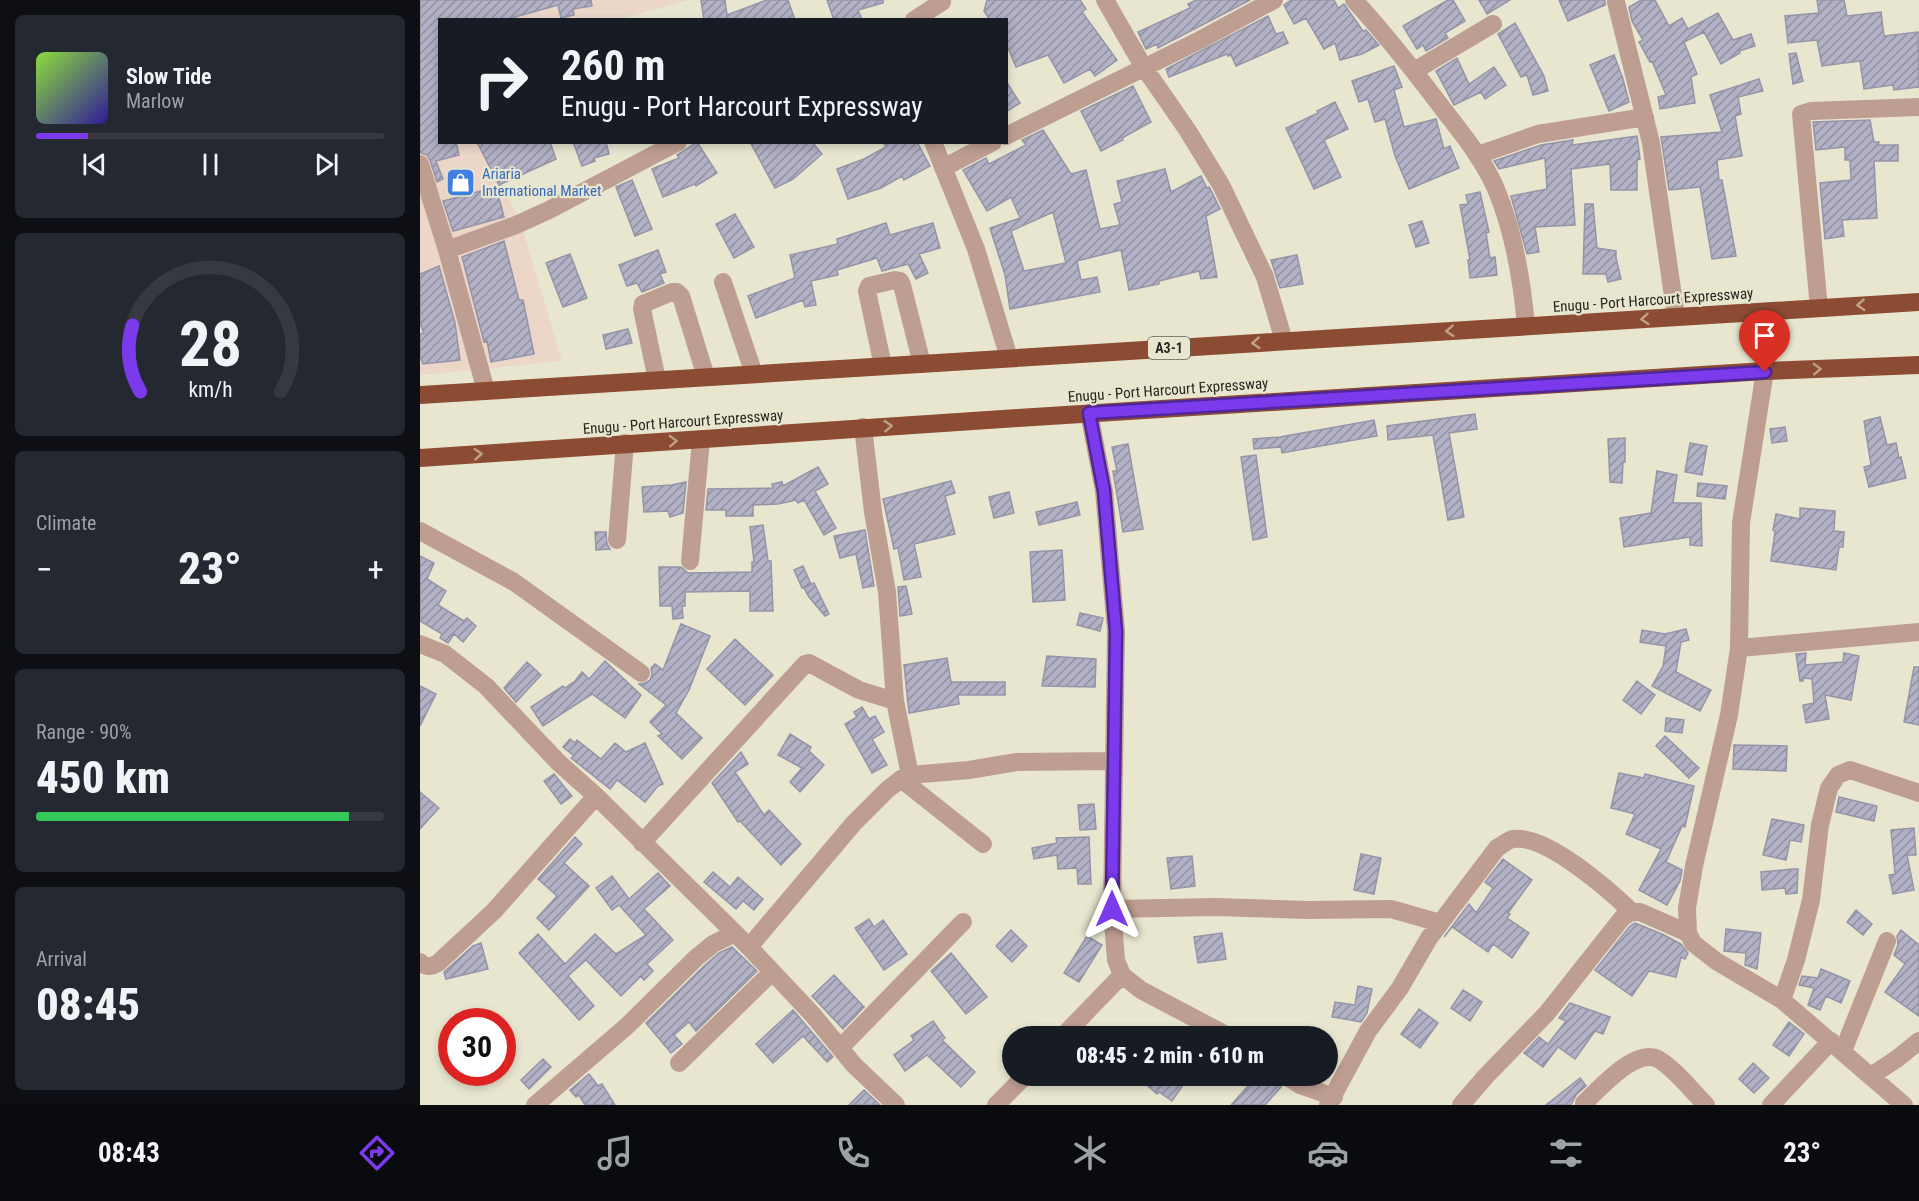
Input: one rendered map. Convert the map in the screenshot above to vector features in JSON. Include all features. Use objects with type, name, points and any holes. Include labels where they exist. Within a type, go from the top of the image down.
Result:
[{"type":"highway","name":"Enugu - Port Harcourt Expressway","points":[[420,395],[1919,302]]},
{"type":"highway","name":"Enugu - Port Harcourt Expressway","points":[[420,458],[863,427],[1765,372],[1919,365]]},
{"type":"street","points":[[1105,0],[1143,66],[1188,131],[1226,194],[1265,277],[1284,341]]},
{"type":"street","points":[[1008,135],[1143,66],[1200,40],[1274,0]]},
{"type":"street","points":[[1354,0],[1389,38],[1478,155],[1495,187],[1509,225],[1524,300],[1526,326]]},
{"type":"street","points":[[917,18],[944,1]]},
{"type":"street","points":[[1616,2],[1651,142],[1676,317]]},
{"type":"street","points":[[1414,71],[1493,24]]},
{"type":"street","points":[[1819,308],[1801,114],[1811,111],[1919,107]]},
{"type":"street","points":[[1478,155],[1538,134],[1645,117]]},
{"type":"street","points":[[447,250],[516,225],[549,210],[674,144]]},
{"type":"street","points":[[934,144],[976,249],[1009,358]]},
{"type":"street","points":[[943,168],[989,144]]},
{"type":"street","points":[[420,164],[447,250],[486,391]]},
{"type":"street","points":[[883,366],[867,291],[869,286],[895,280],[900,281],[902,285],[922,364]]},
{"type":"street","points":[[723,282],[754,374]]},
{"type":"street","points":[[657,380],[642,309],[643,304],[672,292],[677,292],[681,296],[706,377]]},
{"type":"street","points":[[1765,372],[1742,523],[1739,648],[1729,715],[1694,867],[1687,908],[1688,933],[1693,943],[1716,961],[1782,1000],[1904,1105]]},
{"type":"street","points":[[1089,413],[1104,491],[1116,631],[1112,909],[1116,960],[1122,975],[1141,990],[1209,1026]]},
{"type":"street","points":[[863,427],[873,512],[887,592],[895,701],[906,777],[983,844]]},
{"type":"street","points":[[690,561],[701,440]]},
{"type":"street","points":[[617,540],[625,443]]},
{"type":"street","points":[[420,531],[514,582],[641,673]]},
{"type":"street","points":[[1739,648],[1919,632]]},
{"type":"street","points":[[420,644],[445,654],[478,679],[558,762],[596,796],[731,930],[813,1015],[854,1065],[896,1105]]},
{"type":"street","points":[[642,843],[805,664],[809,663],[859,690],[895,701]]},
{"type":"street","points":[[748,948],[854,823],[887,790],[906,777],[1017,762],[1113,761]]},
{"type":"street","points":[[1782,1000],[1796,960],[1811,900],[1820,825],[1829,788],[1838,775],[1850,770],[1919,793]]},
{"type":"street","points":[[420,962],[424,966],[432,967],[438,963],[494,911],[596,796]]},
{"type":"street","points":[[1302,1086],[1331,1101],[1368,1031],[1400,988],[1429,938],[1497,848],[1511,839],[1524,839],[1548,848],[1612,892],[1632,912],[1648,915],[1688,933]]},
{"type":"street","points":[[1112,909],[1215,907],[1307,910],[1391,909],[1440,923]]},
{"type":"street","points":[[1461,1105],[1547,1013],[1623,917],[1632,912]]},
{"type":"street","points":[[840,1048],[963,922]]},
{"type":"street","points":[[535,1105],[627,1026],[696,958],[713,944],[728,938],[731,930]]},
{"type":"street","points":[[1771,1105],[1837,1046],[1887,941]]},
{"type":"street","points":[[679,1063],[772,972]]},
{"type":"street","points":[[1073,1026],[1122,975]]},
{"type":"street","points":[[1871,1076],[1919,1041]]},
{"type":"street","points":[[1584,1103],[1622,1068],[1639,1059],[1656,1058],[1706,1105]]},
{"type":"street","points":[[996,1105],[1015,1086]]},
{"type":"shaded area","name":"Ariaria International Market","points":[[420,0],[688,0],[623,18],[438,18],[438,144],[483,144],[521,224],[562,361],[420,375]]},
{"type":"building","points":[[420,0],[591,0],[592,6],[573,9],[574,15],[561,18],[558,5],[511,18],[438,18],[438,144],[456,144],[459,155],[436,161],[443,179],[437,182],[430,160],[420,150]]},
{"type":"building","points":[[701,0],[725,0],[727,15],[767,0],[788,0],[794,18],[704,18]]},
{"type":"building","points":[[827,0],[883,0],[883,3],[858,10],[861,18],[833,18]]},
{"type":"building","points":[[987,0],[1080,0],[1086,9],[1082,12],[1117,60],[1095,76],[1090,69],[1064,83],[1048,55],[1016,67],[1008,48],[1008,18],[989,18],[984,11]]},
{"type":"building","points":[[1196,0],[1250,0],[1158,48],[1157,44],[1146,49],[1138,32],[1190,8],[1188,4]]},
{"type":"building","points":[[1291,0],[1334,0],[1338,8],[1344,4],[1363,31],[1366,30],[1379,45],[1362,54],[1340,60],[1335,43],[1324,49],[1306,18],[1294,24],[1284,5]]},
{"type":"building","points":[[1448,0],[1453,0],[1465,21],[1445,33],[1448,38],[1426,51],[1423,45],[1417,49],[1403,26]]},
{"type":"building","points":[[1479,0],[1510,0],[1487,14]]},
{"type":"building","points":[[1559,0],[1605,0],[1605,5],[1568,21]]},
{"type":"building","points":[[1641,0],[1655,0],[1669,26],[1682,18],[1688,29],[1718,13],[1733,40],[1751,34],[1755,46],[1739,51],[1740,53],[1721,64],[1704,32],[1684,42],[1697,74],[1691,77],[1695,103],[1660,109],[1658,97],[1666,95],[1652,61],[1650,62],[1639,42],[1643,40],[1632,21],[1629,7]]},
{"type":"building","points":[[1817,0],[1844,0],[1847,16],[1881,12],[1884,36],[1918,32],[1919,87],[1894,90],[1893,85],[1864,89],[1860,61],[1822,66],[1817,40],[1788,43],[1785,16],[1819,13]]},
{"type":"building","points":[[1268,16],[1276,34],[1283,32],[1288,43],[1236,66],[1231,55],[1227,54],[1169,77],[1166,69]]},
{"type":"building","points":[[1515,23],[1544,76],[1548,91],[1533,95],[1527,75],[1521,77],[1498,34]]},
{"type":"building","points":[[1796,53],[1803,81],[1793,84],[1789,54]]},
{"type":"building","points":[[1614,55],[1629,102],[1609,111],[1590,65]]},
{"type":"building","points":[[1457,58],[1469,84],[1494,67],[1506,85],[1485,99],[1481,92],[1454,105],[1436,71]]},
{"type":"building","points":[[1394,66],[1402,87],[1394,90],[1404,127],[1436,119],[1444,149],[1450,146],[1459,168],[1409,189],[1395,156],[1385,119],[1375,122],[1368,99],[1359,102],[1352,81]]},
{"type":"building","points":[[1759,79],[1763,91],[1738,97],[1741,114],[1735,116],[1742,156],[1717,160],[1719,180],[1722,180],[1736,256],[1712,259],[1700,187],[1669,190],[1661,137],[1722,132],[1710,95]]},
{"type":"building","points":[[1008,84],[1020,103],[1008,111]]},
{"type":"building","points":[[1133,86],[1151,122],[1101,151],[1081,111]]},
{"type":"building","points":[[1335,102],[1348,129],[1324,140],[1341,177],[1314,189],[1286,128]]},
{"type":"building","points":[[1870,120],[1874,142],[1879,142],[1878,145],[1898,145],[1898,161],[1874,161],[1877,218],[1842,220],[1844,236],[1825,239],[1820,183],[1851,180],[1850,160],[1845,160],[1845,147],[1816,150],[1813,122]]},
{"type":"building","points":[[1043,130],[1071,174],[1086,170],[1100,229],[1120,225],[1114,204],[1122,202],[1117,181],[1165,169],[1171,192],[1201,176],[1220,209],[1206,216],[1217,277],[1201,279],[1199,271],[1159,281],[1159,284],[1129,290],[1121,250],[1077,261],[1081,280],[1097,277],[1100,292],[1010,309],[1005,275],[990,228],[1020,218],[1011,197],[987,211],[963,170],[986,158],[989,164],[1026,145],[1022,140]],"holes":[[[1053,212],[1066,263],[1024,271],[1011,231]]]},
{"type":"building","points":[[1637,136],[1640,159],[1637,160],[1637,190],[1611,190],[1610,164],[1571,169],[1575,225],[1535,227],[1539,252],[1527,254],[1511,196],[1547,189],[1545,158],[1499,169],[1494,161],[1541,145],[1573,140],[1572,145]]},
{"type":"building","points":[[478,144],[551,144],[556,159],[499,185]]},
{"type":"building","points":[[574,144],[606,144],[609,154],[594,158],[595,161],[582,166]]},
{"type":"building","points":[[694,144],[698,144],[717,173],[696,186],[695,184],[663,197],[652,169],[679,158],[677,155]]},
{"type":"building","points":[[751,144],[814,144],[822,154],[793,179],[775,188]]},
{"type":"building","points":[[884,144],[918,144],[930,166],[904,180],[902,176],[881,188],[848,199],[837,169],[864,159],[886,147]]},
{"type":"building","points":[[632,180],[652,229],[635,236],[616,187]]},
{"type":"building","points":[[496,187],[504,217],[453,231],[443,201]]},
{"type":"building","points":[[1480,192],[1489,232],[1486,233],[1490,258],[1495,257],[1497,275],[1470,278],[1468,260],[1470,260],[1460,205],[1468,204],[1466,195]]},
{"type":"building","points":[[1585,204],[1593,204],[1597,248],[1616,251],[1621,279],[1608,282],[1606,274],[1583,274]]},
{"type":"building","points":[[735,214],[754,247],[734,258],[716,224]]},
{"type":"building","points":[[1422,221],[1429,243],[1416,247],[1409,225]]},
{"type":"building","points":[[886,223],[890,235],[933,223],[940,248],[919,254],[928,273],[916,279],[908,264],[882,271],[877,258],[837,270],[838,275],[811,281],[816,305],[805,307],[803,300],[756,318],[748,296],[795,278],[790,255],[838,244],[837,239]]},
{"type":"building","points":[[504,241],[519,300],[523,300],[534,354],[491,362],[462,257]]},
{"type":"building","points":[[658,250],[666,272],[660,274],[664,283],[642,292],[637,283],[627,286],[619,265]]},
{"type":"building","points":[[570,254],[587,298],[563,307],[546,263]]},
{"type":"building","points":[[1297,255],[1303,284],[1280,288],[1271,260]]},
{"type":"building","points":[[439,266],[455,323],[460,360],[423,364],[420,356],[420,334],[424,333],[420,324],[420,274]]},
{"type":"building","points":[[628,329],[632,343],[606,349],[603,335]]},
{"type":"building","points":[[1475,414],[1477,429],[1449,433],[1464,517],[1448,520],[1433,435],[1388,440],[1387,426]]},
{"type":"building","points":[[1880,417],[1887,445],[1896,443],[1906,478],[1869,487],[1864,467],[1871,465],[1864,421]]},
{"type":"building","points":[[1374,420],[1377,436],[1282,453],[1281,447],[1254,449],[1253,439],[1280,437]]},
{"type":"building","points":[[1785,427],[1787,441],[1772,443],[1770,429]]},
{"type":"building","points":[[1625,438],[1622,483],[1610,482],[1608,439]]},
{"type":"building","points":[[1690,443],[1707,446],[1702,475],[1685,472]]},
{"type":"building","points":[[1128,444],[1143,529],[1123,532],[1113,471],[1117,471],[1112,447]]},
{"type":"building","points":[[1256,455],[1267,537],[1253,540],[1241,457]]},
{"type":"building","points":[[818,467],[828,484],[815,491],[836,528],[824,535],[804,500],[798,503],[796,500],[778,504],[753,505],[753,516],[726,516],[726,510],[706,510],[708,489],[773,488],[772,484],[782,482],[783,486]]},
{"type":"building","points":[[1657,471],[1677,475],[1673,503],[1701,503],[1702,546],[1690,545],[1690,537],[1624,547],[1620,518],[1651,513]]},
{"type":"building","points":[[951,481],[955,493],[945,496],[955,534],[914,544],[921,577],[904,580],[898,548],[894,549],[883,499]]},
{"type":"building","points":[[686,482],[683,513],[670,517],[668,511],[644,512],[642,487]]},
{"type":"building","points":[[1698,483],[1727,486],[1725,499],[1697,496]]},
{"type":"building","points":[[1009,492],[1014,513],[994,518],[989,497]]},
{"type":"building","points":[[1077,502],[1080,515],[1039,525],[1036,512]]},
{"type":"building","points":[[1800,508],[1835,511],[1834,531],[1844,532],[1843,547],[1839,547],[1836,570],[1771,561],[1776,514],[1800,519]]},
{"type":"building","points":[[763,525],[768,561],[771,561],[773,611],[750,611],[750,591],[685,592],[685,606],[682,606],[683,618],[673,619],[672,606],[660,606],[659,567],[681,567],[688,573],[752,572],[752,562],[754,562],[750,527]]},
{"type":"building","points":[[865,530],[874,586],[863,588],[856,554],[840,558],[834,536]]},
{"type":"building","points":[[595,532],[606,532],[610,549],[596,550]]},
{"type":"building","points":[[1062,550],[1065,600],[1033,602],[1030,552]]},
{"type":"building","points":[[420,556],[434,563],[427,579],[446,591],[438,605],[464,621],[467,618],[476,626],[463,642],[454,634],[448,643],[440,638],[442,634],[420,621]]},
{"type":"building","points":[[803,566],[811,584],[802,588],[794,570]]},
{"type":"building","points":[[814,583],[829,614],[825,616],[804,588]]},
{"type":"building","points":[[906,586],[912,614],[900,616],[898,587]]},
{"type":"building","points":[[1080,613],[1103,618],[1100,631],[1077,625]]},
{"type":"building","points":[[681,624],[710,636],[689,690],[676,713],[702,738],[682,759],[658,736],[662,734],[650,722],[666,705],[639,684],[650,680],[651,668],[655,664],[663,670]]},
{"type":"building","points":[[1686,629],[1689,640],[1681,642],[1676,672],[1711,690],[1700,711],[1652,686],[1663,666],[1666,646],[1640,642],[1642,630],[1665,634]]},
{"type":"building","points":[[735,639],[773,675],[745,705],[707,669]]},
{"type":"building","points":[[1806,653],[1805,665],[1843,662],[1844,653],[1859,656],[1851,700],[1825,695],[1829,719],[1806,723],[1803,705],[1814,703],[1812,679],[1803,678],[1803,681],[1800,681],[1796,654]]},
{"type":"building","points":[[1047,656],[1096,659],[1095,687],[1042,686]]},
{"type":"building","points":[[947,658],[951,682],[1005,682],[1005,695],[958,695],[959,704],[909,713],[904,665]]},
{"type":"building","points":[[605,661],[641,695],[625,718],[592,694],[543,726],[531,707],[563,686],[565,688],[582,672],[589,679]]},
{"type":"building","points":[[527,662],[541,675],[516,702],[504,688]]},
{"type":"building","points":[[1914,667],[1919,667],[1919,725],[1904,722]]},
{"type":"building","points":[[1637,681],[1655,695],[1641,714],[1623,700]]},
{"type":"building","points":[[420,686],[436,694],[420,726]]},
{"type":"building","points":[[862,707],[869,719],[875,716],[884,732],[872,739],[887,765],[872,773],[845,724],[857,717],[854,712]]},
{"type":"building","points":[[1666,718],[1684,720],[1682,733],[1665,731]]},
{"type":"building","points":[[790,734],[811,747],[809,751],[824,765],[800,792],[790,782],[802,768],[778,755]]},
{"type":"building","points":[[1665,736],[1699,768],[1689,778],[1656,746]]},
{"type":"building","points":[[570,739],[575,743],[577,740],[601,759],[615,743],[626,752],[645,743],[663,784],[658,786],[645,802],[617,780],[610,789],[571,758],[574,756],[563,747]]},
{"type":"building","points":[[1734,745],[1787,746],[1786,771],[1733,769]]},
{"type":"building","points":[[741,752],[748,764],[735,772],[764,815],[769,810],[801,844],[781,865],[740,821],[738,822],[712,783]]},
{"type":"building","points":[[1619,773],[1644,778],[1645,774],[1694,786],[1685,827],[1682,826],[1666,862],[1682,870],[1680,881],[1667,905],[1639,890],[1661,849],[1626,834],[1635,814],[1611,808]]},
{"type":"building","points":[[554,774],[572,796],[561,804],[544,781]]},
{"type":"building","points":[[420,792],[439,808],[420,829]]},
{"type":"building","points":[[1839,797],[1877,806],[1874,821],[1836,812]]},
{"type":"building","points":[[1094,804],[1096,829],[1080,830],[1078,805]]},
{"type":"building","points":[[1772,819],[1804,825],[1801,842],[1790,840],[1786,860],[1763,855]]},
{"type":"building","points":[[1914,828],[1916,855],[1907,855],[1914,890],[1893,894],[1889,875],[1895,874],[1891,830]]},
{"type":"building","points":[[575,837],[582,844],[564,863],[589,886],[549,930],[537,918],[557,896],[538,879]]},
{"type":"building","points":[[1089,837],[1091,884],[1078,884],[1077,868],[1058,869],[1057,855],[1034,859],[1032,848],[1057,843],[1056,838]]},
{"type":"building","points":[[1361,854],[1381,858],[1374,894],[1354,890]]},
{"type":"building","points":[[1192,856],[1195,886],[1171,889],[1167,858]]},
{"type":"building","points":[[1503,859],[1532,880],[1508,913],[1510,914],[1507,918],[1529,933],[1512,958],[1493,944],[1488,952],[1452,927],[1444,937],[1469,904],[1476,913],[1493,888],[1485,882]]},
{"type":"building","points":[[1798,869],[1797,893],[1786,894],[1785,888],[1762,890],[1761,872]]},
{"type":"building","points":[[713,872],[730,887],[738,877],[763,899],[754,910],[743,901],[736,909],[704,882]]},
{"type":"building","points":[[658,873],[670,886],[644,909],[673,940],[647,964],[653,971],[644,980],[641,976],[621,996],[586,960],[568,976],[594,1006],[579,1020],[519,953],[538,934],[565,964],[595,934],[616,954],[646,935],[619,905],[612,910],[596,888],[612,876],[629,899]]},
{"type":"building","points":[[1856,910],[1872,924],[1863,935],[1847,922]]},
{"type":"building","points":[[869,919],[874,927],[883,920],[907,954],[884,970],[855,928]]},
{"type":"building","points":[[1635,923],[1681,944],[1688,953],[1685,959],[1681,957],[1676,977],[1649,971],[1632,996],[1595,970],[1630,926]]},
{"type":"building","points":[[1726,929],[1761,933],[1757,969],[1745,965],[1746,953],[1724,951]]},
{"type":"building","points":[[1011,930],[1027,946],[1012,962],[996,946]]},
{"type":"building","points":[[1901,930],[1919,945],[1919,1016],[1885,992],[1905,964],[1894,955],[1898,945],[1897,936]]},
{"type":"building","points":[[1222,933],[1226,959],[1198,963],[1194,937]]},
{"type":"building","points":[[1087,936],[1102,945],[1079,982],[1064,973]]},
{"type":"building","points":[[481,943],[488,969],[446,979],[444,972],[473,946]]},
{"type":"building","points":[[732,947],[757,971],[696,1031],[689,1022],[674,1035],[682,1044],[671,1053],[646,1023],[704,966],[719,953]]},
{"type":"building","points":[[951,953],[987,997],[966,1014],[931,971]]},
{"type":"building","points":[[1821,969],[1850,981],[1841,1003],[1826,996],[1820,1010],[1808,1005],[1814,988],[1799,985],[1802,976],[1818,978]]},
{"type":"building","points":[[834,975],[864,1007],[843,1029],[812,996]]},
{"type":"building","points":[[1358,986],[1372,989],[1367,1013],[1361,1022],[1332,1017],[1335,1002],[1355,1005]]},
{"type":"building","points":[[1463,990],[1482,1002],[1470,1021],[1451,1008]]},
{"type":"building","points":[[1570,1003],[1610,1017],[1603,1034],[1595,1031],[1575,1059],[1558,1047],[1543,1067],[1524,1053],[1539,1037],[1548,1044],[1566,1021],[1559,1018]]},
{"type":"building","points":[[1419,1009],[1438,1023],[1420,1048],[1401,1034]]},
{"type":"building","points":[[793,1010],[833,1057],[827,1062],[803,1036],[773,1063],[756,1044]]},
{"type":"building","points":[[933,1021],[945,1038],[942,1040],[975,1072],[961,1087],[927,1055],[905,1071],[894,1055],[914,1040],[911,1036]]},
{"type":"building","points":[[1789,1022],[1804,1034],[1789,1056],[1773,1045]]},
{"type":"building","points":[[543,1059],[551,1067],[529,1089],[521,1080]]},
{"type":"building","points":[[1753,1063],[1769,1078],[1754,1093],[1739,1079]]},
{"type":"building","points":[[589,1074],[598,1086],[602,1084],[615,1105],[585,1105],[579,1095],[576,1097],[570,1090]]},
{"type":"building","points":[[1580,1078],[1586,1086],[1576,1095],[1571,1105],[1546,1105]]},
{"type":"building","points":[[1148,1086],[1182,1086],[1172,1101],[1159,1092],[1157,1094]]},
{"type":"building","points":[[1248,1086],[1281,1087],[1265,1105],[1231,1105]]},
{"type":"building","points":[[864,1090],[880,1105],[849,1105]]},
{"type":"place","name":"Ariaria International Market","points":[[461,183]]},
{"type":"route","points":[[1112,909],[1116,631],[1104,491],[1089,413],[1765,372]]}]
